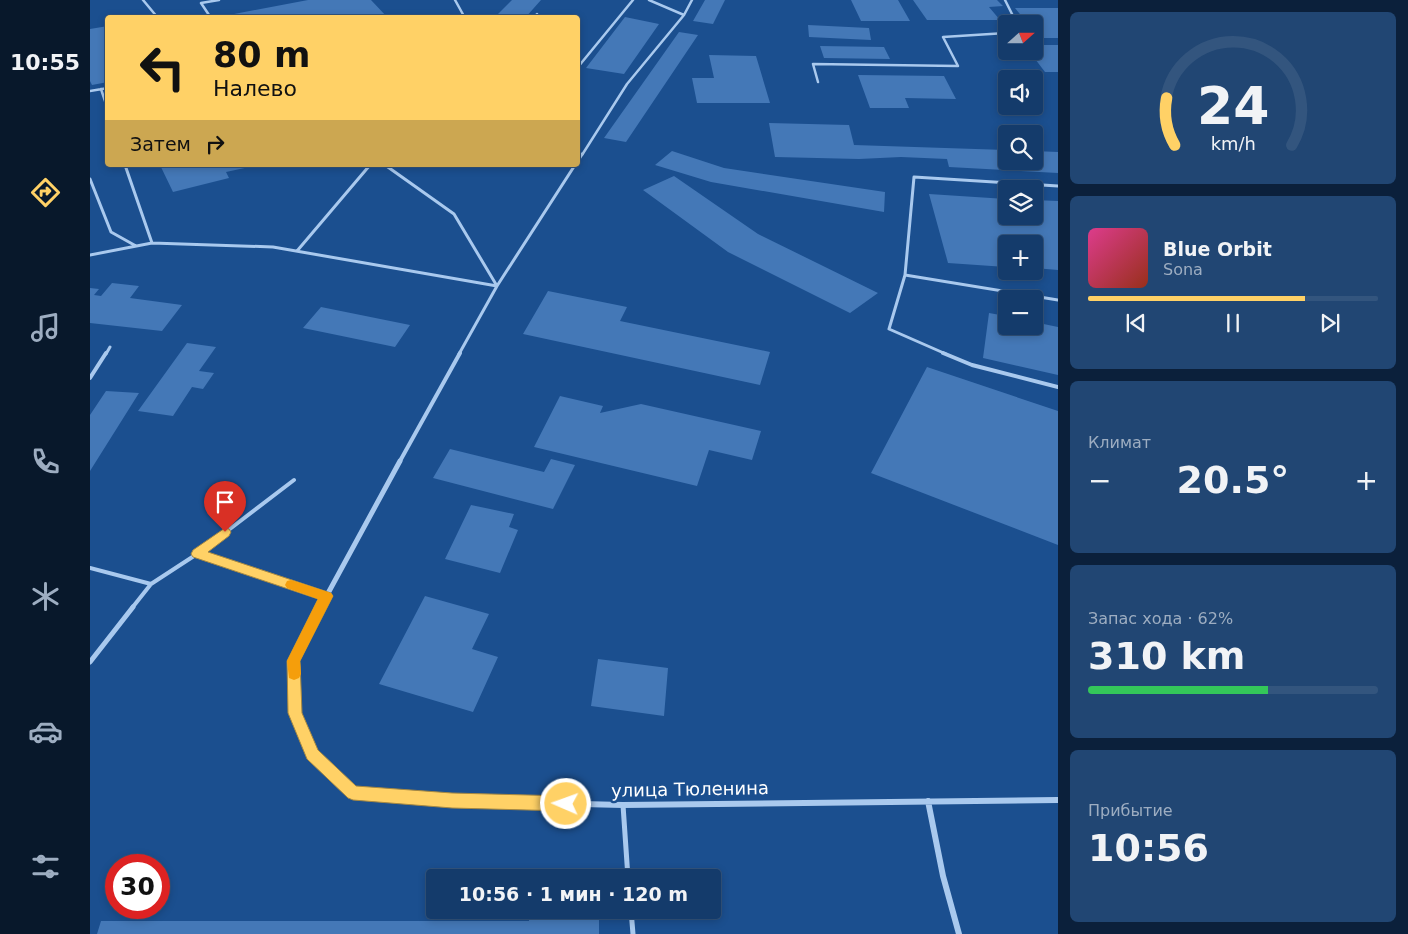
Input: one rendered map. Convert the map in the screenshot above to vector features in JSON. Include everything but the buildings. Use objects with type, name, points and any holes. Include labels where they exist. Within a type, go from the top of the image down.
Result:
[{"type":"street","name":"улица Тюленина","points":[[400,461],[326,596],[294,661],[295,713],[312,754],[353,792],[452,801],[623,805],[1058,800]]},
{"type":"street","points":[[928,800],[944,876],[959,934]]},
{"type":"lane","points":[[142,0],[155,15]]},
{"type":"lane","points":[[209,15],[200,4],[219,0]]},
{"type":"lane","points":[[455,0],[463,15]]},
{"type":"lane","points":[[580,65],[632,0]]},
{"type":"lane","points":[[649,0],[684,15]]},
{"type":"lane","points":[[580,158],[627,84],[684,15],[692,0]]},
{"type":"lane","points":[[1004,0],[1012,15]]},
{"type":"lane","points":[[818,82],[813,64],[958,66],[943,37],[998,34]]},
{"type":"lane","points":[[90,91],[105,88]]},
{"type":"lane","points":[[101,89],[105,101]]},
{"type":"lane","points":[[126,167],[152,243]]},
{"type":"lane","points":[[297,251],[368,167]]},
{"type":"lane","points":[[388,167],[454,214],[497,286]]},
{"type":"lane","points":[[400,461],[497,286],[574,167]]},
{"type":"lane","points":[[1058,186],[914,177],[905,275],[889,330],[972,365],[1058,387]]},
{"type":"lane","points":[[90,179],[111,232],[136,246]]},
{"type":"lane","points":[[90,255],[152,243],[272,247],[497,286]]},
{"type":"lane","points":[[905,275],[1058,300]]},
{"type":"lane","points":[[90,378],[110,347]]},
{"type":"lane","points":[[90,662],[152,584],[197,554],[294,480]]},
{"type":"lane","points":[[197,554],[326,596]]},
{"type":"lane","points":[[90,568],[152,584]]},
{"type":"lane","points":[[623,805],[627,869]]},
{"type":"lane","points":[[632,919],[633,934]]},
{"type":"slow traffic","points":[[291,585],[326,596],[294,661],[294,674]]},
{"type":"route","points":[[225,532],[197,554],[326,596],[294,661],[295,713],[312,754],[353,792],[452,801],[566,804]]}]
